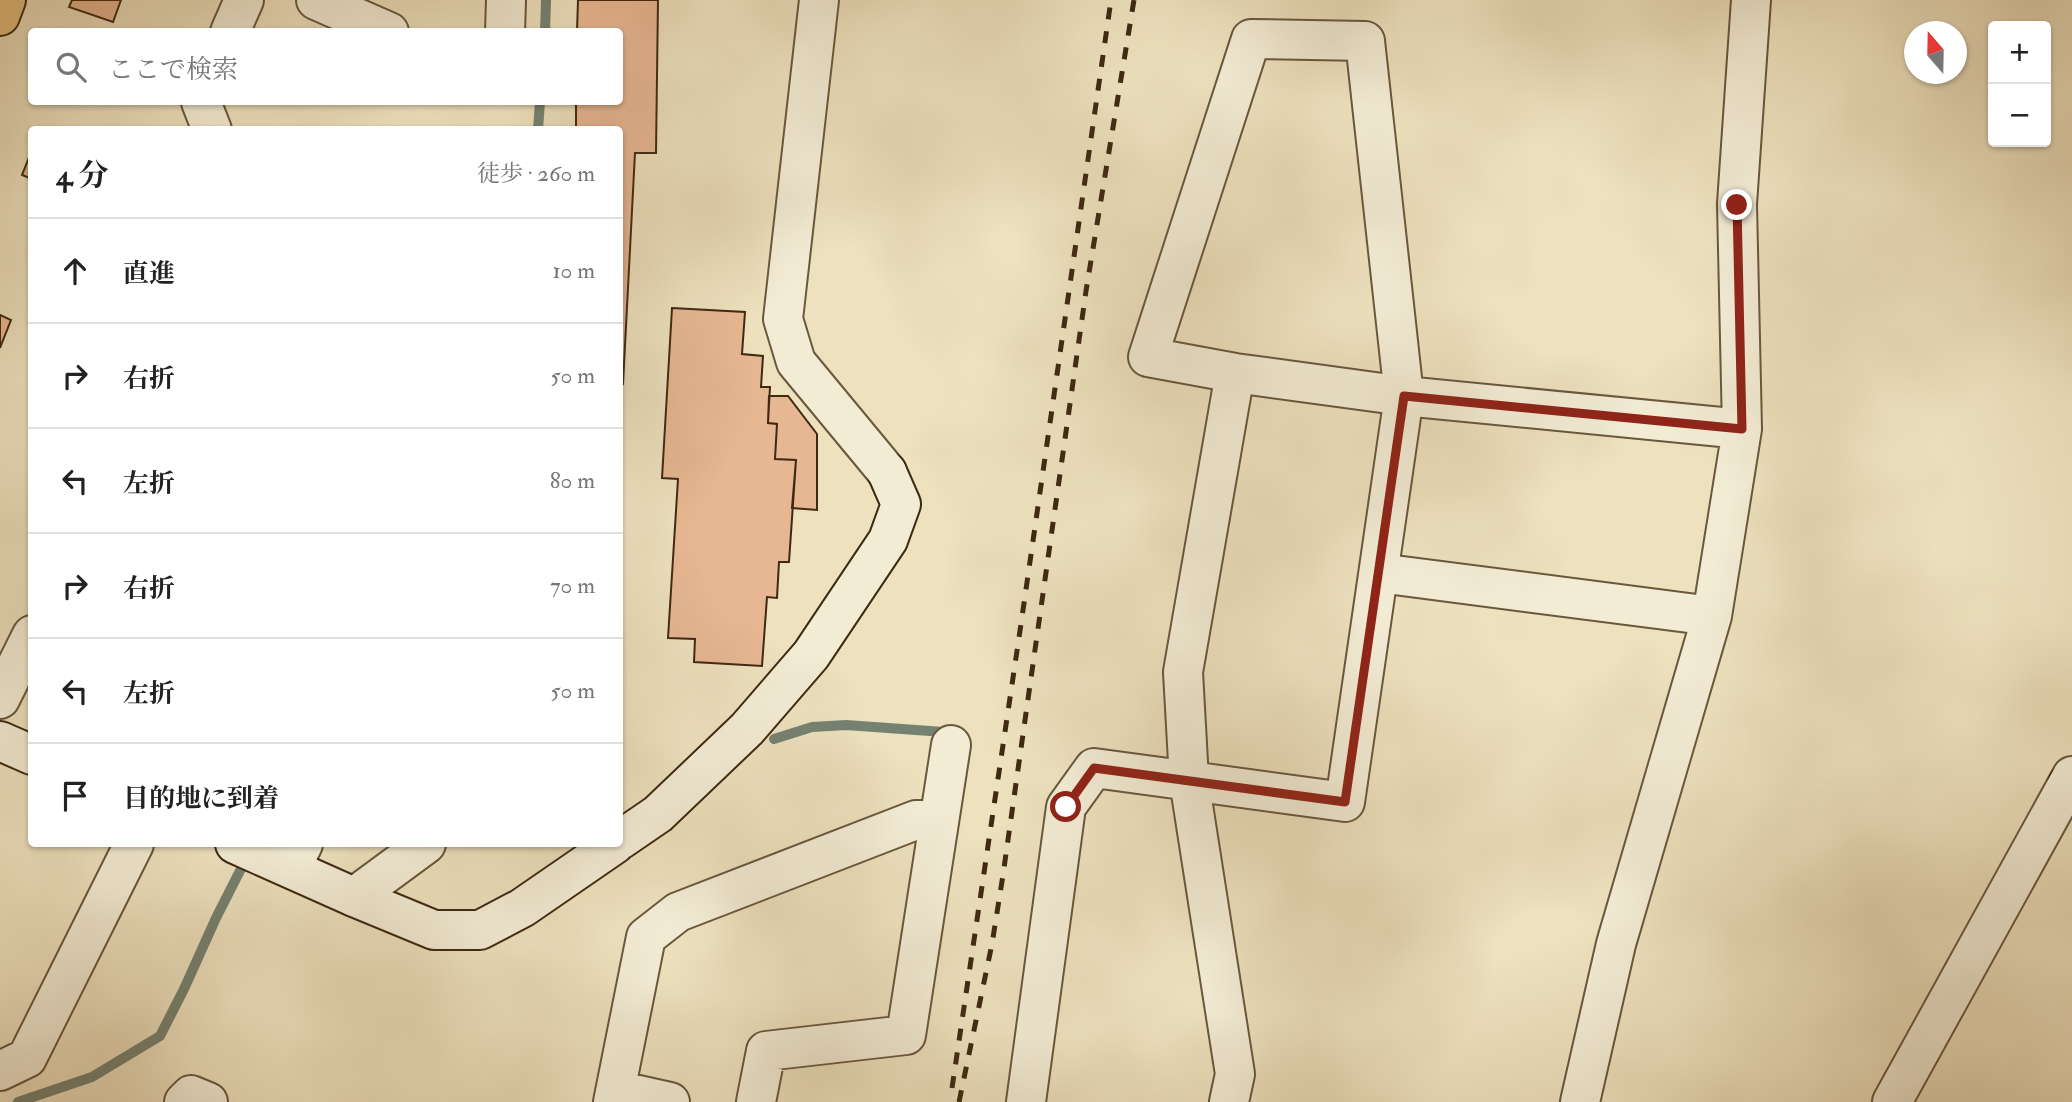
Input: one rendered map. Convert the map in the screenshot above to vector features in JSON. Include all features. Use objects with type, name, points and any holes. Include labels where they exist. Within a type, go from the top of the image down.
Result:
[{"type":"main road","points":[[0,16],[6,0]]},
{"type":"street","points":[[232,28],[244,0]]},
{"type":"street","points":[[316,0],[380,28]]},
{"type":"street","points":[[505,28],[506,0]]},
{"type":"street","points":[[623,839],[658,814],[747,729],[811,656],[888,540],[901,504],[887,472],[796,362],[783,319],[819,0]]},
{"type":"street","points":[[1580,1102],[1616,944],[1712,616],[1742,429],[1737,205],[1751,0]]},
{"type":"street","points":[[1026,1102],[1066,807],[1094,768],[1345,802],[1404,396],[1365,41],[1251,39],[1148,357],[1235,373],[1404,396],[1742,429]]},
{"type":"street","points":[[202,105],[210,126]]},
{"type":"street","points":[[1229,1102],[1234,1074],[1189,780],[1183,672],[1235,373]]},
{"type":"street","points":[[1379,573],[1712,616]]},
{"type":"street","points":[[0,699],[28,643]]},
{"type":"street","points":[[0,741],[28,753]]},
{"type":"street","points":[[756,1102],[766,1051],[906,1035],[951,745]]},
{"type":"street","points":[[1892,1102],[2071,781]]},
{"type":"street","points":[[670,1102],[614,1096],[646,937],[678,912],[916,820],[939,820]]},
{"type":"street","points":[[0,1071],[27,1058],[132,847]]},
{"type":"street","points":[[250,847],[297,856],[354,897],[434,930],[480,930],[522,908],[611,847]]},
{"type":"street","points":[[354,897],[422,847]]},
{"type":"street","points":[[184,1102],[191,1096],[208,1102]]},
{"type":"building","points":[[72,0],[121,0],[113,22],[69,7]]},
{"type":"building","points":[[578,0],[658,0],[656,153],[635,153],[623,384],[623,126],[576,126],[576,105],[623,105],[623,28],[577,28]]},
{"type":"building","points":[[28,160],[28,177],[22,175]]},
{"type":"building","points":[[672,308],[745,312],[742,354],[763,356],[761,387],[770,387],[768,423],[777,424],[775,459],[796,460],[789,562],[779,562],[777,598],[767,597],[762,666],[694,662],[695,639],[668,638],[678,479],[662,478]]},
{"type":"building","points":[[0,315],[11,320],[0,348]]},
{"type":"building","points":[[769,396],[788,396],[817,434],[817,510],[792,508],[796,460],[775,459],[777,424],[768,423]]},
{"type":"waterway","points":[[545,28],[546,0]]},
{"type":"waterway","points":[[538,126],[540,105]]},
{"type":"waterway","points":[[774,739],[812,727],[846,725],[944,732]]},
{"type":"waterway","points":[[18,1102],[92,1077],[160,1036],[247,857]]},
{"type":"railway","points":[[952,1088],[1111,0]]},
{"type":"railway","points":[[959,1102],[992,944],[1003,875],[1086,291],[1134,0]]},
{"type":"route","points":[[1066,807],[1094,768],[1345,802],[1404,396],[1742,429],[1737,205]]}]
